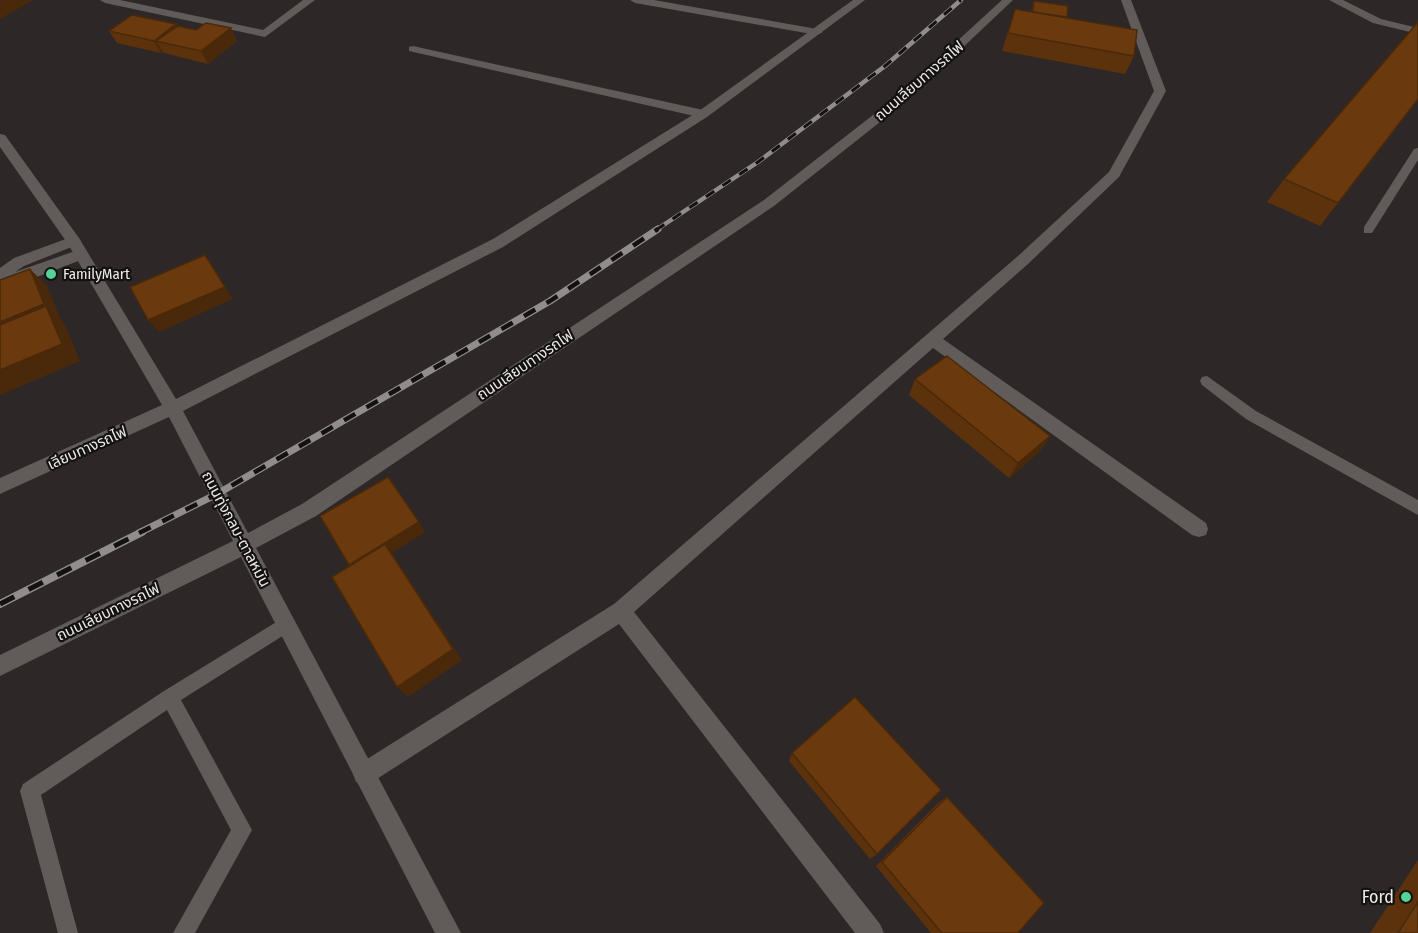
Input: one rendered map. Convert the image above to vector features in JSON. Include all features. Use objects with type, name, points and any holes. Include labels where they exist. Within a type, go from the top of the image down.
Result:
[{"type":"street","points":[[105,0],[265,34],[310,0]]},
{"type":"street","points":[[635,0],[817,32]]},
{"type":"street","points":[[173,408],[498,243],[703,114],[860,0]]},
{"type":"street","name":"ถนนเลียบทางรถไฟ","points":[[0,666],[243,546],[309,510],[769,203],[900,100],[1008,0]]},
{"type":"street","points":[[364,774],[621,611],[1023,260],[1114,174],[1160,91],[1126,0]]},
{"type":"street","points":[[1334,0],[1377,21],[1418,31]]},
{"type":"street","points":[[413,49],[703,114]]},
{"type":"street","name":"ถนนทุ่งกลม-ตาลหมัน","points":[[0,138],[77,248],[173,408],[243,546],[448,933]]},
{"type":"street","points":[[0,275],[19,262],[77,248]]},
{"type":"street","points":[[0,280],[27,275],[77,248]]},
{"type":"street","points":[[932,339],[1199,529]]},
{"type":"street","name":"เลียบทางรถไฟ","points":[[0,486],[173,408]]},
{"type":"street","points":[[621,611],[871,933]]},
{"type":"lane","points":[[1368,230],[1418,151]]},
{"type":"lane","points":[[1208,381],[1251,415],[1418,508]]},
{"type":"lane","points":[[68,933],[30,791],[170,697],[286,624]]},
{"type":"lane","points":[[170,697],[242,830],[183,933]]},
{"type":"building","points":[[1034,1],[1068,6],[1067,17],[1033,12]]},
{"type":"building","points":[[1015,9],[1137,30],[1134,56],[1008,33]]},
{"type":"building","points":[[132,15],[176,24],[154,41],[109,31]]},
{"type":"building","points":[[1418,22],[1418,99],[1338,203],[1284,179]]},
{"type":"building","points":[[206,23],[231,28],[201,51],[156,41],[178,26],[196,30]]},
{"type":"building","points":[[205,255],[225,287],[148,320],[130,287]]},
{"type":"building","points":[[30,269],[44,304],[0,322],[0,280]]},
{"type":"building","points":[[46,306],[62,344],[0,370],[0,325]]},
{"type":"building","points":[[947,356],[1050,436],[1018,463],[915,379]]},
{"type":"building","points":[[388,477],[419,522],[349,565],[320,516]]},
{"type":"building","points":[[385,544],[453,649],[397,687],[332,577]]},
{"type":"building","points":[[855,697],[941,790],[877,854],[792,753]]},
{"type":"building","points":[[947,797],[1044,903],[1018,933],[942,933],[882,862]]},
{"type":"building","points":[[1418,902],[1418,933],[1398,933]]},
{"type":"railway","points":[[656,230],[758,162],[885,66],[961,0]]},
{"type":"railway","points":[[139,533],[217,494],[550,301],[658,229]]},
{"type":"railway","points":[[0,604],[142,532]]},
{"type":"place","name":"FamilyMart","points":[[51,274]]},
{"type":"place","name":"Ford","points":[[1406,897]]}]
